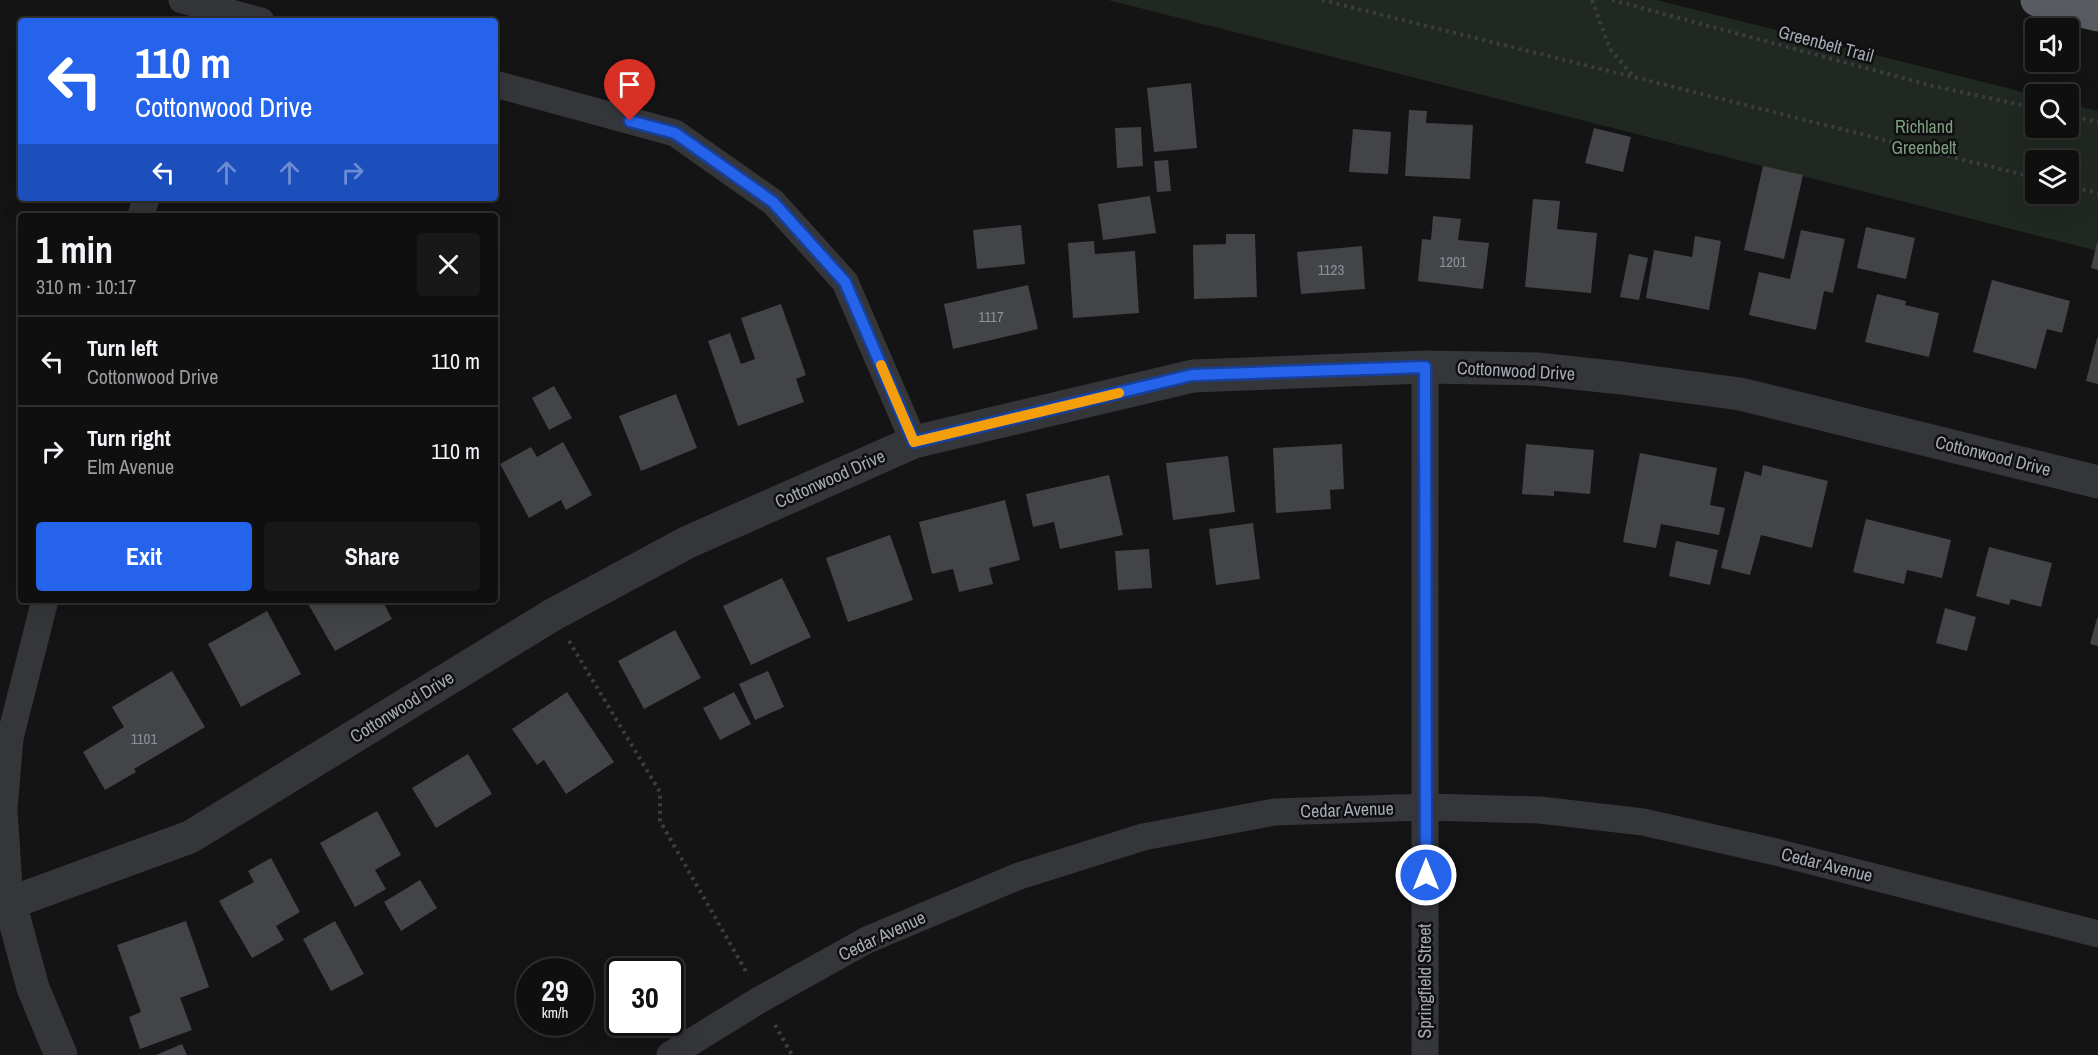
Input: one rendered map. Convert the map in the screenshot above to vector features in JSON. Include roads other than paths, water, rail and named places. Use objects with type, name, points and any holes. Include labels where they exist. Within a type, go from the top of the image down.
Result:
[{"type":"highway","points":[[2037,0],[2098,15]]},
{"type":"street","points":[[189,8],[244,18]]},
{"type":"street","points":[[498,85],[675,133],[773,202],[845,282],[914,442]]},
{"type":"street","name":"Cottonwood Drive","points":[[5,904],[190,837],[554,614],[688,542],[914,442],[1192,375],[1425,367],[1537,369],[1621,378],[1740,394],[2098,482]]},
{"type":"street","name":"Springfield Street","points":[[1425,367],[1425,1055]]},
{"type":"street","points":[[44,603],[10,738],[4,809],[5,904],[33,988],[61,1055]]},
{"type":"street","name":"Cedar Avenue","points":[[670,1055],[761,999],[867,940],[1019,876],[1143,837],[1275,812],[1426,807],[1540,810],[1643,822],[1776,852],[2098,934]]},
{"type":"park label","name":"Richland Greenbelt","points":[[1924,137]]}]
